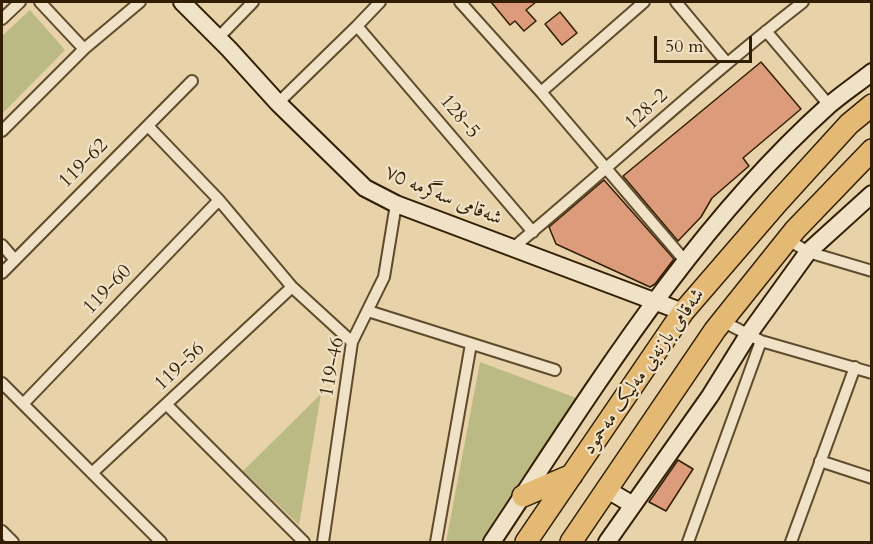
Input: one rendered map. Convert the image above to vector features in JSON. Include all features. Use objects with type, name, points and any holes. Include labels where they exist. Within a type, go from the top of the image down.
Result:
[{"type":"highway","name":"شەقامی بازنەیی مەلیک مەحمود","points":[[526,543],[683,312],[792,186],[849,124],[872,105]]},
{"type":"highway","name":"شەقامی بازنەیی مەلیک مەحمود","points":[[571,543],[722,321],[787,239],[872,150]]},
{"type":"highway","points":[[523,496],[572,475]]},
{"type":"main road","name":"شەقامی سەگرمە ٧٥","points":[[182,2],[278,103],[365,188],[396,204],[683,312]]},
{"type":"main road","points":[[492,543],[593,388],[686,261],[773,160],[830,105],[872,72]]},
{"type":"main road","points":[[607,543],[710,396],[755,338],[808,252],[872,194]]},
{"type":"main road","points":[[606,489],[633,505]]},
{"type":"street","points":[[2,19],[20,2]]},
{"type":"street","points":[[40,2],[84,49]]},
{"type":"street","points":[[2,131],[84,49],[140,2]]},
{"type":"street","points":[[218,38],[253,2]]},
{"type":"street","points":[[278,103],[380,2]]},
{"type":"street","points":[[460,2],[541,92],[686,261]]},
{"type":"street","points":[[541,92],[644,2]]},
{"type":"street","points":[[676,2],[727,63]]},
{"type":"street","name":"128-2","points":[[514,247],[607,170],[727,63],[804,2]]},
{"type":"street","name":"128-5","points":[[357,26],[533,232]]},
{"type":"street","points":[[766,31],[830,105]]},
{"type":"street","name":"119-62","points":[[2,273],[192,81]]},
{"type":"street","points":[[148,126],[219,200],[292,286],[352,342]]},
{"type":"street","name":"119-60","points":[[23,404],[219,200]]},
{"type":"street","name":"119-46","points":[[323,543],[352,342],[384,277],[396,204]]},
{"type":"street","points":[[787,239],[808,252],[872,271]]},
{"type":"street","points":[[2,245],[15,260]]},
{"type":"street","name":"119-56","points":[[92,473],[292,286]]},
{"type":"street","points":[[368,311],[555,370]]},
{"type":"street","points":[[722,321],[755,338],[872,373]]},
{"type":"street","points":[[688,543],[755,338]]},
{"type":"street","points":[[436,543],[471,344]]},
{"type":"street","points":[[791,543],[855,367]]},
{"type":"street","points":[[2,383],[161,543]]},
{"type":"street","points":[[166,404],[304,543]]},
{"type":"street","points":[[820,461],[872,478]]},
{"type":"street","points":[[2,531],[13,543]]},
{"type":"shaded area","points":[[30,10],[65,50],[2,114],[2,36]]},
{"type":"shaded area","points":[[480,362],[579,399],[483,542],[446,542]]},
{"type":"shaded area","points":[[321,394],[299,525],[243,471]]},
{"type":"building","points":[[491,2],[536,2],[526,10],[536,21],[524,31],[515,21],[510,25]]},
{"type":"building","points":[[560,12],[577,33],[562,45],[545,24]]},
{"type":"building","points":[[761,62],[801,109],[743,158],[749,166],[712,198],[701,217],[678,241],[623,176]]},
{"type":"building","points":[[604,180],[674,259],[655,284],[650,287],[556,244],[549,227]]},
{"type":"building","points":[[678,460],[693,469],[666,511],[649,502]]}]
